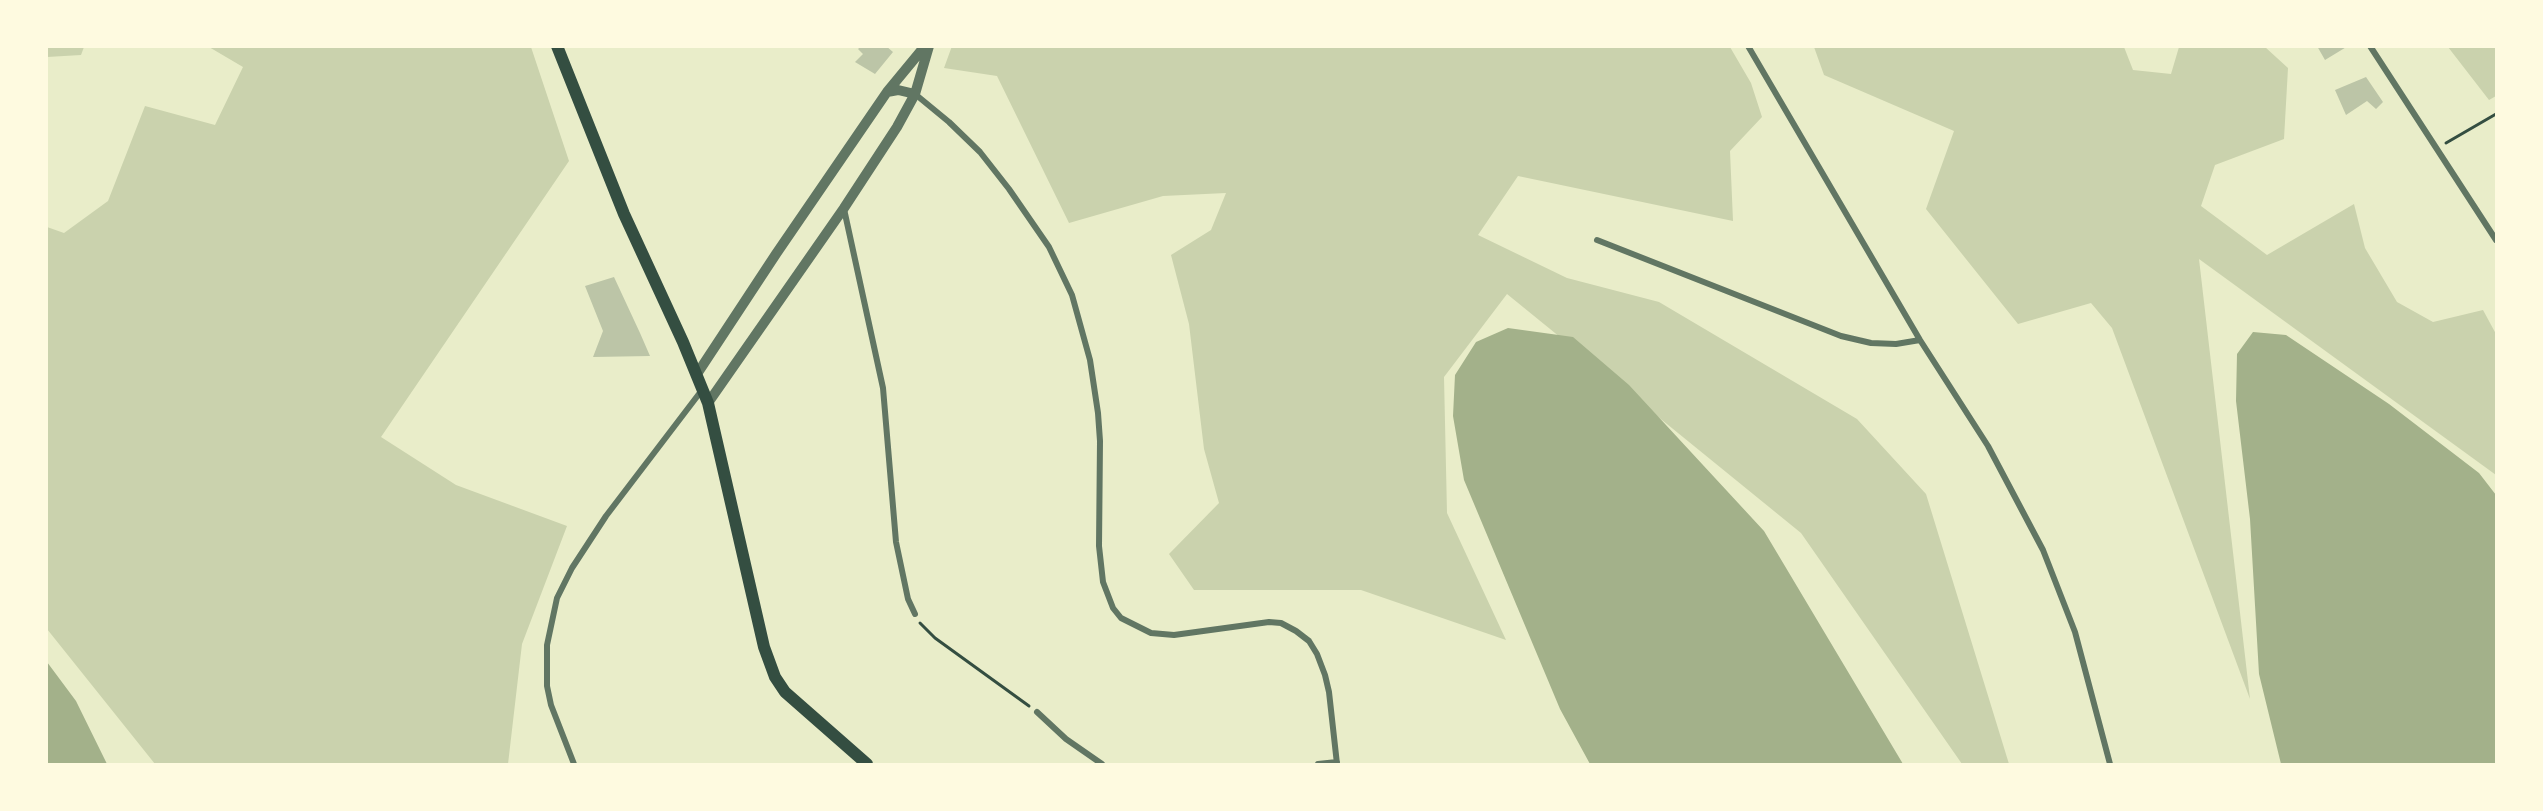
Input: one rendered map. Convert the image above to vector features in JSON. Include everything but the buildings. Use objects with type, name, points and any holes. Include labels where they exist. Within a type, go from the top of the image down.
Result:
[{"type":"main road","points":[[557,46],[624,214],[708,403],[764,647],[774,677],[785,692],[867,765]]},
{"type":"street","points":[[697,374],[887,92],[927,46]]},
{"type":"street","points":[[708,403],[844,208],[897,127],[915,93],[927,46]]},
{"type":"street","points":[[1748,46],[1920,339],[1988,446],[2043,549],[2075,632],[2110,765]]},
{"type":"street","points":[[2370,46],[2496,240]]},
{"type":"street","points":[[887,92],[898,90],[915,93],[980,152],[1049,247],[1072,295],[1090,360],[1098,413],[1099,546],[1103,582],[1113,608],[1121,618],[1151,633],[1174,635],[1269,622],[1281,623],[1296,631],[1313,647],[1325,675],[1329,692],[1337,763],[1318,765]]},
{"type":"street","points":[[844,208],[883,388],[896,542],[908,599],[915,614]]},
{"type":"street","points":[[1597,240],[1841,336],[1870,343],[1896,344],[1920,339]]},
{"type":"street","points":[[574,765],[551,705],[547,686],[546,664],[550,624],[557,598],[572,568],[606,516],[702,389]]},
{"type":"street","points":[[1037,712],[1066,739],[1102,765]]},
{"type":"path","points":[[2438,148],[2496,114]]},
{"type":"path","points":[[915,614],[924,629],[935,638],[1037,712]]},
{"type":"shaded area","points":[[47,46],[84,47],[81,55],[47,57]]},
{"type":"shaded area","points":[[952,46],[1730,47],[1751,83],[1762,117],[1730,151],[1733,221],[1518,176],[1478,235],[1567,278],[1659,302],[1857,419],[1926,494],[2009,764],[1962,764],[1801,533],[1507,294],[1444,377],[1447,513],[1506,640],[1361,590],[1194,590],[1169,554],[1219,503],[1204,449],[1189,324],[1171,255],[1211,230],[1226,193],[1163,196],[1069,223],[997,76],[944,68]]},
{"type":"shaded area","points":[[209,47],[531,47],[569,161],[381,437],[456,485],[567,526],[522,644],[508,764],[155,764],[47,629],[47,227],[64,233],[108,201],[145,106],[215,125],[243,67]]},
{"type":"shaded area","points":[[1814,47],[2124,47],[2133,70],[2171,74],[2179,47],[2265,47],[2288,68],[2284,139],[2215,165],[2201,206],[2267,255],[2354,204],[2365,248],[2397,302],[2433,322],[2483,310],[2496,334],[2496,475],[2199,259],[2250,699],[2112,328],[2091,303],[2018,324],[1926,209],[1954,131],[1824,75]]},
{"type":"shaded area","points":[[2448,47],[2496,47],[2496,96],[2489,100]]},
{"type":"shaded area","points":[[1508,328],[1573,337],[1629,385],[1764,531],[1903,764],[1590,764],[1560,709],[1464,480],[1453,416],[1455,375],[1476,342]]},
{"type":"shaded area","points":[[2253,332],[2286,335],[2389,404],[2479,473],[2496,495],[2496,764],[2281,764],[2259,674],[2250,519],[2236,401],[2237,354]]},
{"type":"shaded area","points":[[47,662],[76,701],[107,764],[47,764]]}]
